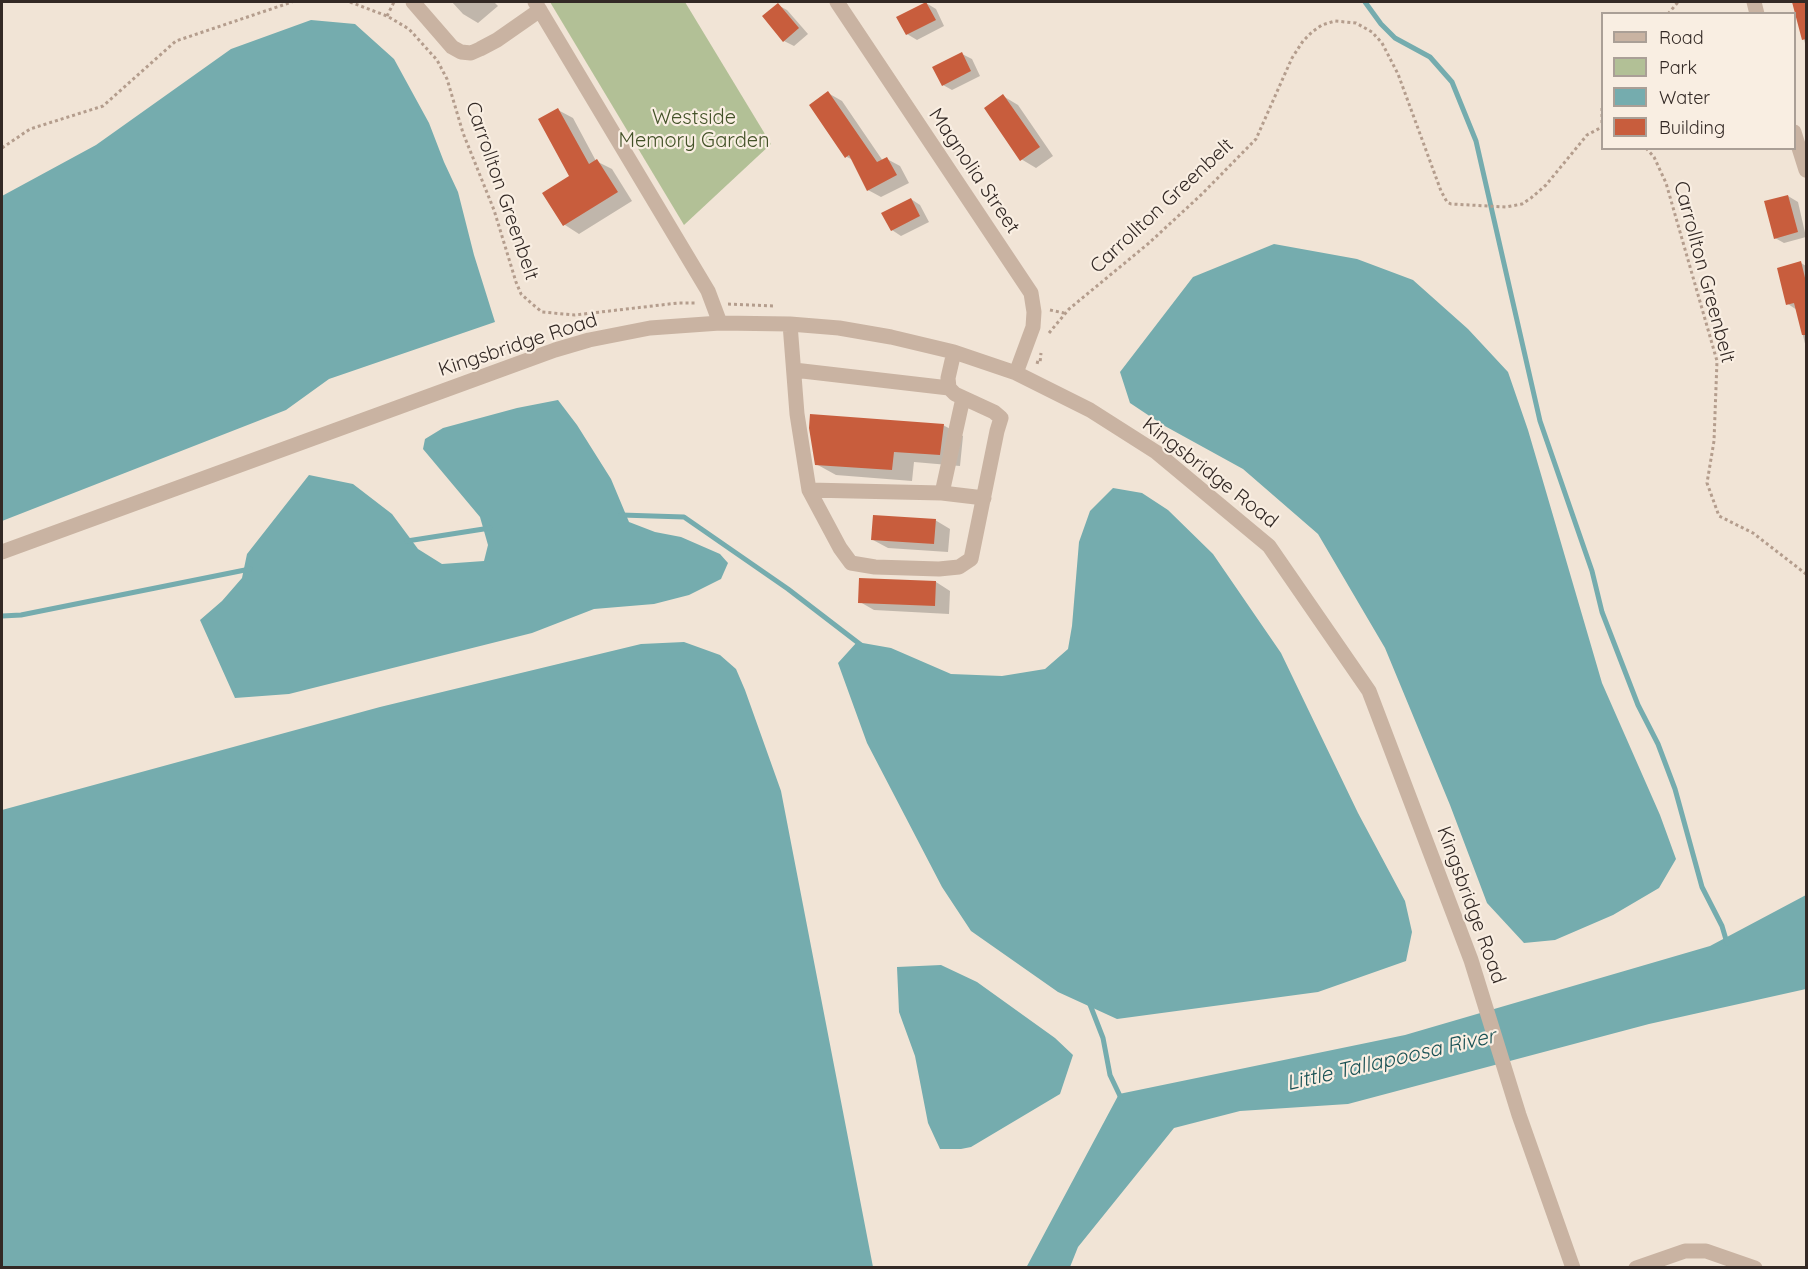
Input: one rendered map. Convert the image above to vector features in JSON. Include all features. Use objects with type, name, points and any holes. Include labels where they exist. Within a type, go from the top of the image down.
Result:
[{"type":"street","points":[[413,2],[452,47],[461,52],[471,53],[496,40],[537,6],[703,282],[714,303],[720,323]]},
{"type":"street","name":"Magnolia Street","points":[[837,2],[1031,293],[1034,312],[1033,327],[1016,373]]},
{"type":"street","points":[[1796,138],[1806,170]]},
{"type":"street","name":"Kingsbridge Road","points":[[2,552],[555,350],[589,340],[650,328],[720,323],[790,324],[839,328],[891,337],[954,352],[1016,373],[1090,410],[1155,452],[1269,546],[1369,691],[1471,960],[1519,1115],[1573,1268]]},
{"type":"street","points":[[790,324],[797,414],[809,490],[840,548],[851,563],[875,567],[939,569],[959,567],[972,559],[1001,418],[994,412],[955,394],[949,388],[794,370]]},
{"type":"street","points":[[949,388],[948,378],[954,352]]},
{"type":"street","points":[[942,493],[963,398]]},
{"type":"street","points":[[809,490],[942,493],[984,498]]},
{"type":"street","points":[[1636,1268],[1685,1251],[1706,1251],[1755,1268]]},
{"type":"path","points":[[2,148],[30,129],[102,106],[176,41],[292,2]]},
{"type":"path","name":"Carrollton Greenbelt","points":[[350,2],[387,16],[409,29],[437,60],[447,79],[463,133],[494,210],[516,282],[521,294],[531,303],[542,312],[575,315],[678,303],[699,303]]},
{"type":"path","points":[[387,16],[394,2]]},
{"type":"path","name":"Carrollton Greenbelt","points":[[1046,339],[1051,329],[1065,314],[1202,194],[1256,139],[1292,58],[1303,41],[1322,25],[1335,21],[1356,23],[1364,26],[1382,43],[1398,74],[1443,197],[1447,202],[1459,205],[1506,207],[1522,204],[1553,178],[1587,135],[1601,126]]},
{"type":"path","name":"Carrollton Greenbelt","points":[[1648,150],[1654,157],[1666,183],[1717,361],[1714,441],[1707,483],[1719,516],[1753,533],[1806,574]]},
{"type":"path","points":[[1046,309],[1065,314]]},
{"type":"path","points":[[1033,361],[1040,363],[1044,345]]},
{"type":"green space","name":"Westside Memory Garden","points":[[550,2],[685,2],[771,144],[684,225]]},
{"type":"water","points":[[311,20],[355,24],[394,59],[429,123],[458,192],[474,255],[495,322],[329,379],[286,410],[2,521],[2,196],[96,145],[231,49]]},
{"type":"water","points":[[1274,244],[1357,259],[1413,280],[1468,329],[1508,372],[1528,430],[1602,683],[1660,815],[1676,859],[1659,888],[1613,915],[1555,940],[1524,943],[1487,903],[1450,805],[1385,648],[1318,534],[1243,469],[1163,425],[1130,403],[1120,372],[1193,277]]},
{"type":"water","points":[[558,400],[577,425],[611,479],[629,522],[655,532],[681,537],[720,554],[728,563],[721,579],[689,595],[654,604],[594,609],[532,633],[289,694],[235,698],[200,620],[222,601],[242,578],[247,554],[309,475],[353,484],[392,514],[418,549],[442,564],[484,561],[488,545],[480,517],[423,449],[425,439],[443,428],[517,408]]},
{"type":"water","points":[[1113,488],[1142,493],[1168,510],[1213,554],[1281,653],[1358,813],[1405,901],[1412,932],[1406,961],[1318,992],[1117,1019],[1058,992],[971,931],[942,887],[867,743],[838,663],[857,642],[891,648],[951,674],[1002,676],[1045,669],[1068,649],[1079,542],[1090,511]]},
{"type":"water","points":[[684,642],[720,655],[736,669],[781,791],[873,1267],[2,1267],[2,810],[380,707],[641,644]]},
{"type":"water","name":"Little Tallapoosa River","points":[[1806,895],[1806,989],[1649,1024],[1348,1104],[1240,1111],[1174,1128],[1078,1247],[1070,1267],[1026,1268],[1119,1094],[1405,1035],[1710,946]]},
{"type":"water","points":[[941,965],[977,982],[1055,1038],[1073,1055],[1060,1094],[971,1147],[961,1149],[940,1149],[928,1123],[915,1056],[899,1012],[897,967]]},
{"type":"building","points":[[926,2],[936,20],[906,35],[896,17]]},
{"type":"building","points":[[1792,2],[1806,2],[1806,39],[1802,40]]},
{"type":"building","points":[[778,3],[799,28],[783,42],[762,16]]},
{"type":"building","points":[[962,52],[971,71],[942,86],[932,67]]},
{"type":"building","points":[[828,91],[877,162],[887,157],[897,175],[867,191],[849,155],[845,158],[809,105]]},
{"type":"building","points":[[1003,94],[1040,147],[1020,161],[984,108]]},
{"type":"building","points":[[558,108],[589,164],[597,159],[618,192],[563,226],[542,193],[569,176],[538,119]]},
{"type":"building","points":[[1788,195],[1798,232],[1774,239],[1764,201]]},
{"type":"building","points":[[911,198],[920,216],[891,231],[881,213]]},
{"type":"building","points":[[1801,261],[1806,282],[1806,335],[1802,335],[1794,303],[1786,305],[1777,268]]},
{"type":"building","points":[[810,414],[944,424],[940,455],[894,452],[892,470],[815,465],[809,428]]},
{"type":"building","points":[[873,515],[936,519],[934,544],[871,540]]},
{"type":"building","points":[[859,578],[936,581],[935,606],[858,603]]},
{"type":"waterway","points":[[1365,2],[1395,38],[1430,57],[1452,82],[1476,141],[1540,421],[1592,571],[1602,612],[1638,705],[1658,744],[1675,789],[1702,887],[1722,926],[1727,943]]},
{"type":"waterway","points":[[621,515],[684,517],[788,589],[861,645]]},
{"type":"waterway","points":[[407,541],[490,528]]},
{"type":"waterway","points":[[2,616],[21,615],[250,569]]},
{"type":"waterway","points":[[1089,1002],[1103,1038],[1110,1075],[1121,1098]]}]
